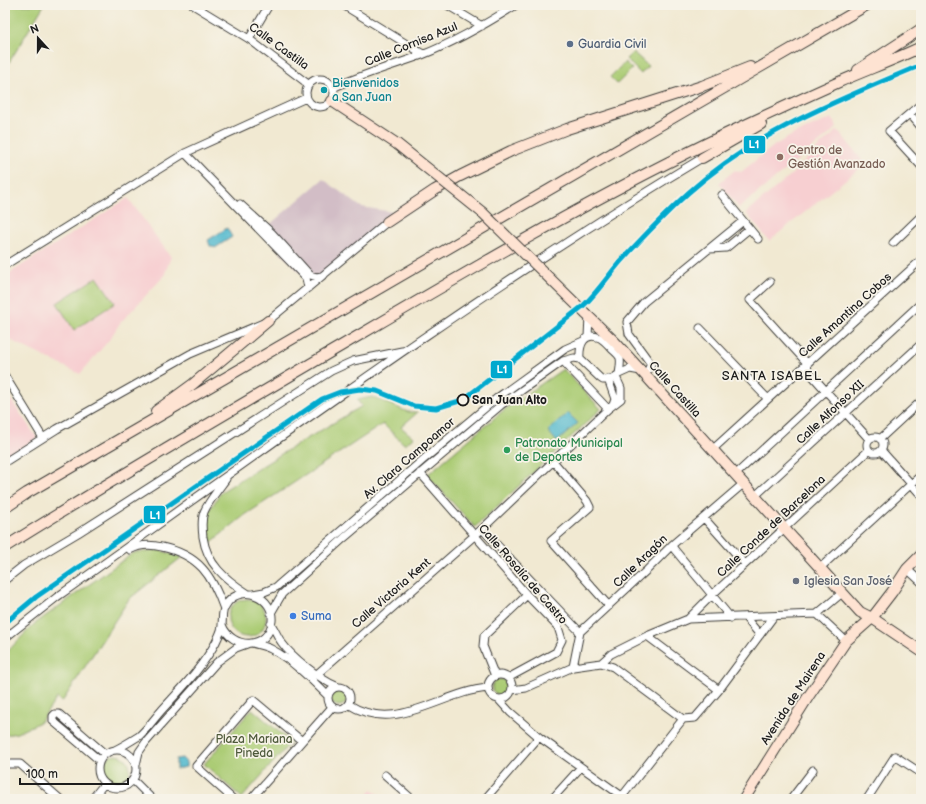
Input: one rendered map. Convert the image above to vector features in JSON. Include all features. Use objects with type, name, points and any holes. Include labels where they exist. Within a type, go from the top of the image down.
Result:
[{"type":"main road","points":[[5,508],[113,443],[867,5]]},
{"type":"main road","points":[[840,82],[921,29]]},
{"type":"main road","points":[[5,547],[102,486],[384,320],[570,215],[685,154],[765,115],[921,47]]},
{"type":"main road","points":[[387,222],[448,183],[511,151],[567,129],[702,86],[785,53]]},
{"type":"main road","points":[[702,158],[824,89]]},
{"type":"main road","name":"Calle Castilla","points":[[332,101],[397,144],[483,213],[587,315],[607,341],[643,374],[860,612],[872,618],[921,651]]},
{"type":"main road","points":[[113,443],[193,384],[268,321]]},
{"type":"main road","name":"Avenida de Mairena","points":[[744,799],[808,697],[846,642],[872,618],[907,570],[921,555]]},
{"type":"street","name":"Calle Castilla","points":[[193,5],[249,39],[308,84]]},
{"type":"street","points":[[249,39],[269,5]]},
{"type":"street","points":[[343,5],[423,54]]},
{"type":"street","name":"Calle Cornisa Azul","points":[[333,88],[349,80],[423,54],[482,26],[516,5]]},
{"type":"street","points":[[450,6],[482,26]]},
{"type":"street","points":[[315,79],[323,79],[328,81],[333,88],[334,92],[332,101],[325,106],[320,107],[312,105],[306,98],[305,91],[308,84],[315,79]]},
{"type":"street","points":[[5,265],[185,153],[306,98]]},
{"type":"street","points":[[921,104],[889,131],[921,166]]},
{"type":"street","points":[[910,114],[921,127]]},
{"type":"street","points":[[185,153],[306,278],[308,288]]},
{"type":"street","points":[[5,638],[57,597],[406,350],[581,232],[702,158]]},
{"type":"street","points":[[222,192],[238,202],[272,233],[310,275],[317,277],[324,276]]},
{"type":"street","points":[[722,195],[758,239]]},
{"type":"street","points":[[893,242],[921,216]]},
{"type":"street","points":[[611,407],[621,399],[622,394],[618,375],[621,365],[619,356],[607,341],[595,336],[586,339],[580,346],[580,359],[600,378],[608,380],[618,375],[630,369],[643,374],[651,364],[629,334],[627,322],[644,302],[743,221]]},
{"type":"street","points":[[5,462],[42,438],[190,354],[268,321],[324,276],[359,244],[387,222]]},
{"type":"street","points":[[709,249],[726,248],[749,228]]},
{"type":"street","name":"Calle Amantina Cobos","points":[[712,450],[921,260]]},
{"type":"street","points":[[770,282],[750,300],[807,363],[808,371],[869,439]]},
{"type":"street","points":[[735,474],[921,303]]},
{"type":"street","points":[[586,339],[587,315]]},
{"type":"street","points":[[700,328],[768,399]]},
{"type":"street","name":"Av. Clara Campoamor","points":[[250,594],[264,592],[276,587],[497,398],[565,349],[586,339]]},
{"type":"street","name":"Calle Alfonso XII","points":[[754,497],[921,344]]},
{"type":"street","points":[[5,580],[24,565],[78,533],[331,371],[352,361],[406,350]]},
{"type":"street","name":"Av. Clara Campoamor","points":[[271,613],[282,594],[344,538],[502,405],[563,361],[574,358],[580,359]]},
{"type":"street","points":[[563,361],[611,407]]},
{"type":"street","points":[[5,376],[42,438]]},
{"type":"street","points":[[608,380],[615,399],[611,407]]},
{"type":"street","points":[[880,439],[921,401]]},
{"type":"street","name":"Calle Victoria Kent","points":[[316,675],[482,529],[611,407]]},
{"type":"street","points":[[869,439],[874,437],[880,439]]},
{"type":"street","points":[[869,439],[867,445],[869,450],[875,453],[881,450]]},
{"type":"street","points":[[880,439],[882,444],[881,450]]},
{"type":"street","name":"Calle Conde de Barcelona","points":[[688,618],[869,450]]},
{"type":"street","points":[[881,450],[921,495]]},
{"type":"street","points":[[553,461],[587,501],[590,507],[551,541],[609,606]]},
{"type":"street","name":"Calle Rosalía de Castro","points":[[420,473],[527,595],[558,627],[562,640],[556,652],[508,678]]},
{"type":"street","points":[[230,474],[204,512],[202,529],[207,553],[213,564],[228,580],[250,594]]},
{"type":"street","points":[[820,568],[921,475]]},
{"type":"street","name":"Calle Aragón","points":[[580,632],[672,545],[743,484]]},
{"type":"street","points":[[704,518],[745,564]]},
{"type":"street","points":[[482,529],[580,632],[573,667]]},
{"type":"street","points":[[57,597],[136,546],[146,545],[176,550],[190,557],[202,567],[217,589],[224,609]]},
{"type":"street","points":[[672,545],[731,618]]},
{"type":"street","points":[[907,570],[921,582]]},
{"type":"street","points":[[601,663],[611,654],[688,618],[731,618],[817,614],[842,593]]},
{"type":"street","points":[[240,594],[250,594],[258,596],[267,603],[271,613],[271,624],[269,631],[264,636],[236,648],[217,662],[146,742],[139,752],[136,770],[132,780],[122,788],[116,789],[110,788],[104,784],[97,773],[99,760],[105,754],[115,750],[140,735],[186,683],[216,643],[227,602],[240,594]]},
{"type":"street","points":[[495,676],[483,646],[484,636],[527,595]]},
{"type":"street","points":[[817,614],[846,642]]},
{"type":"street","points":[[512,690],[526,688],[573,667],[601,663],[613,667],[683,719],[695,718],[719,690],[774,616]]},
{"type":"street","points":[[745,617],[760,635]]},
{"type":"street","points":[[271,624],[282,643],[316,675],[328,683],[343,687],[349,691],[350,698],[348,704],[340,709],[332,707],[328,702],[328,695],[331,689],[336,686]]},
{"type":"street","points":[[222,625],[224,630],[236,641],[269,648],[282,655],[312,679],[328,695]]},
{"type":"street","points":[[648,636],[719,690]]},
{"type":"street","points":[[499,700],[506,698],[512,690],[512,684],[508,678],[502,675],[495,676],[490,681],[488,688],[493,697],[499,700],[510,712],[539,737],[623,798],[683,719]]},
{"type":"street","points":[[348,704],[362,712],[394,716],[414,711],[474,689],[488,688]]},
{"type":"street","points":[[233,799],[196,766],[253,700],[302,741]]},
{"type":"street","points":[[251,799],[332,707]]},
{"type":"street","points":[[99,760],[53,721],[53,716],[55,714],[60,714],[105,754]]},
{"type":"street","points":[[485,799],[539,737]]},
{"type":"street","points":[[115,750],[126,752],[134,760],[136,765]]},
{"type":"street","points":[[870,798],[895,756],[921,773]]},
{"type":"street","points":[[5,764],[20,764],[50,796],[60,799]]},
{"type":"street","points":[[552,799],[580,767]]},
{"type":"street","points":[[791,799],[813,770]]},
{"type":"street","points":[[385,775],[412,799]]},
{"type":"street","points":[[132,780],[152,799]]},
{"type":"street","points":[[92,799],[104,784]]},
{"type":"shaded area","name":"Centro de Gestión Avanzado","points":[[832,118],[837,128],[739,208],[719,183],[735,170],[741,172],[775,145],[796,133]]},
{"type":"shaded area","points":[[838,130],[865,164],[769,241],[746,213],[792,174],[818,147]]},
{"type":"shaded area","points":[[323,179],[361,207],[400,213],[312,285],[261,232]]},
{"type":"shaded area","points":[[128,198],[171,257],[164,276],[120,323],[109,340],[80,374],[14,342],[5,336],[5,276]]},
{"type":"shaded area","points":[[5,391],[37,438],[5,460]]},
{"type":"shaded area","points":[[372,789],[383,799],[363,799]]},
{"type":"green space","points":[[5,5],[44,5],[5,69]]},
{"type":"green space","points":[[633,52],[648,66],[641,74],[626,59]]},
{"type":"green space","points":[[625,62],[632,69],[617,84],[610,77]]},
{"type":"green space","points":[[97,277],[115,303],[74,330],[57,303]]},
{"type":"green space","name":"Patronato Municipal de Deportes","points":[[563,369],[601,409],[475,527],[427,475],[505,409]]},
{"type":"green space","points":[[372,397],[408,412],[418,412],[401,427],[414,438],[404,444],[383,424],[245,515],[209,544],[207,514],[221,492],[362,406],[357,400]]},
{"type":"green space","points":[[159,550],[182,557],[129,599],[62,702],[57,698],[40,722],[17,733],[5,735],[5,654],[33,625],[133,553]]},
{"type":"green space","points":[[243,599],[251,599],[263,608],[266,618],[263,628],[257,634],[251,637],[243,637],[231,628],[228,622],[228,614],[237,602]]},
{"type":"green space","points":[[497,679],[503,679],[508,684],[506,693],[503,695],[497,695],[492,690],[492,684]]},
{"type":"green space","points":[[336,690],[342,690],[347,695],[345,704],[342,706],[336,706],[331,701],[331,695]]},
{"type":"green space","name":"Plaza Mariana Pineda","points":[[252,709],[291,742],[242,798],[204,764]]},
{"type":"green space","points":[[116,755],[126,759],[130,769],[126,779],[116,783],[106,779],[102,769],[106,759]]},
{"type":"water","points":[[227,228],[232,237],[215,248],[210,246],[208,240]]},
{"type":"water","points":[[568,413],[578,423],[557,442],[548,431]]},
{"type":"water","points":[[182,758],[186,762],[186,767],[176,769],[176,759]]},
{"type":"transit line","name":"L1","points":[[5,623],[36,597],[322,399],[340,392],[360,389],[377,391],[414,406],[436,408],[463,400],[583,306],[620,262],[653,227],[688,193],[714,171],[741,152],[799,119],[859,91],[921,65]]},
{"type":"place","name":"Guardia Civil","points":[[570,44]]},
{"type":"place","name":"Bienvenidos a San Juan","points":[[324,90]]},
{"type":"place","name":"Centro de Gestión Avanzado","points":[[780,157]]},
{"type":"place","name":"San Juan Alto","points":[[463,400]]},
{"type":"place","name":"Patronato Municipal de Deportes","points":[[507,450]]},
{"type":"place","name":"Iglesia San José","points":[[796,581]]},
{"type":"place","name":"Suma","points":[[293,616]]},
{"type":"district","name":"SANTA ISABEL","points":[[772,375]]}]
